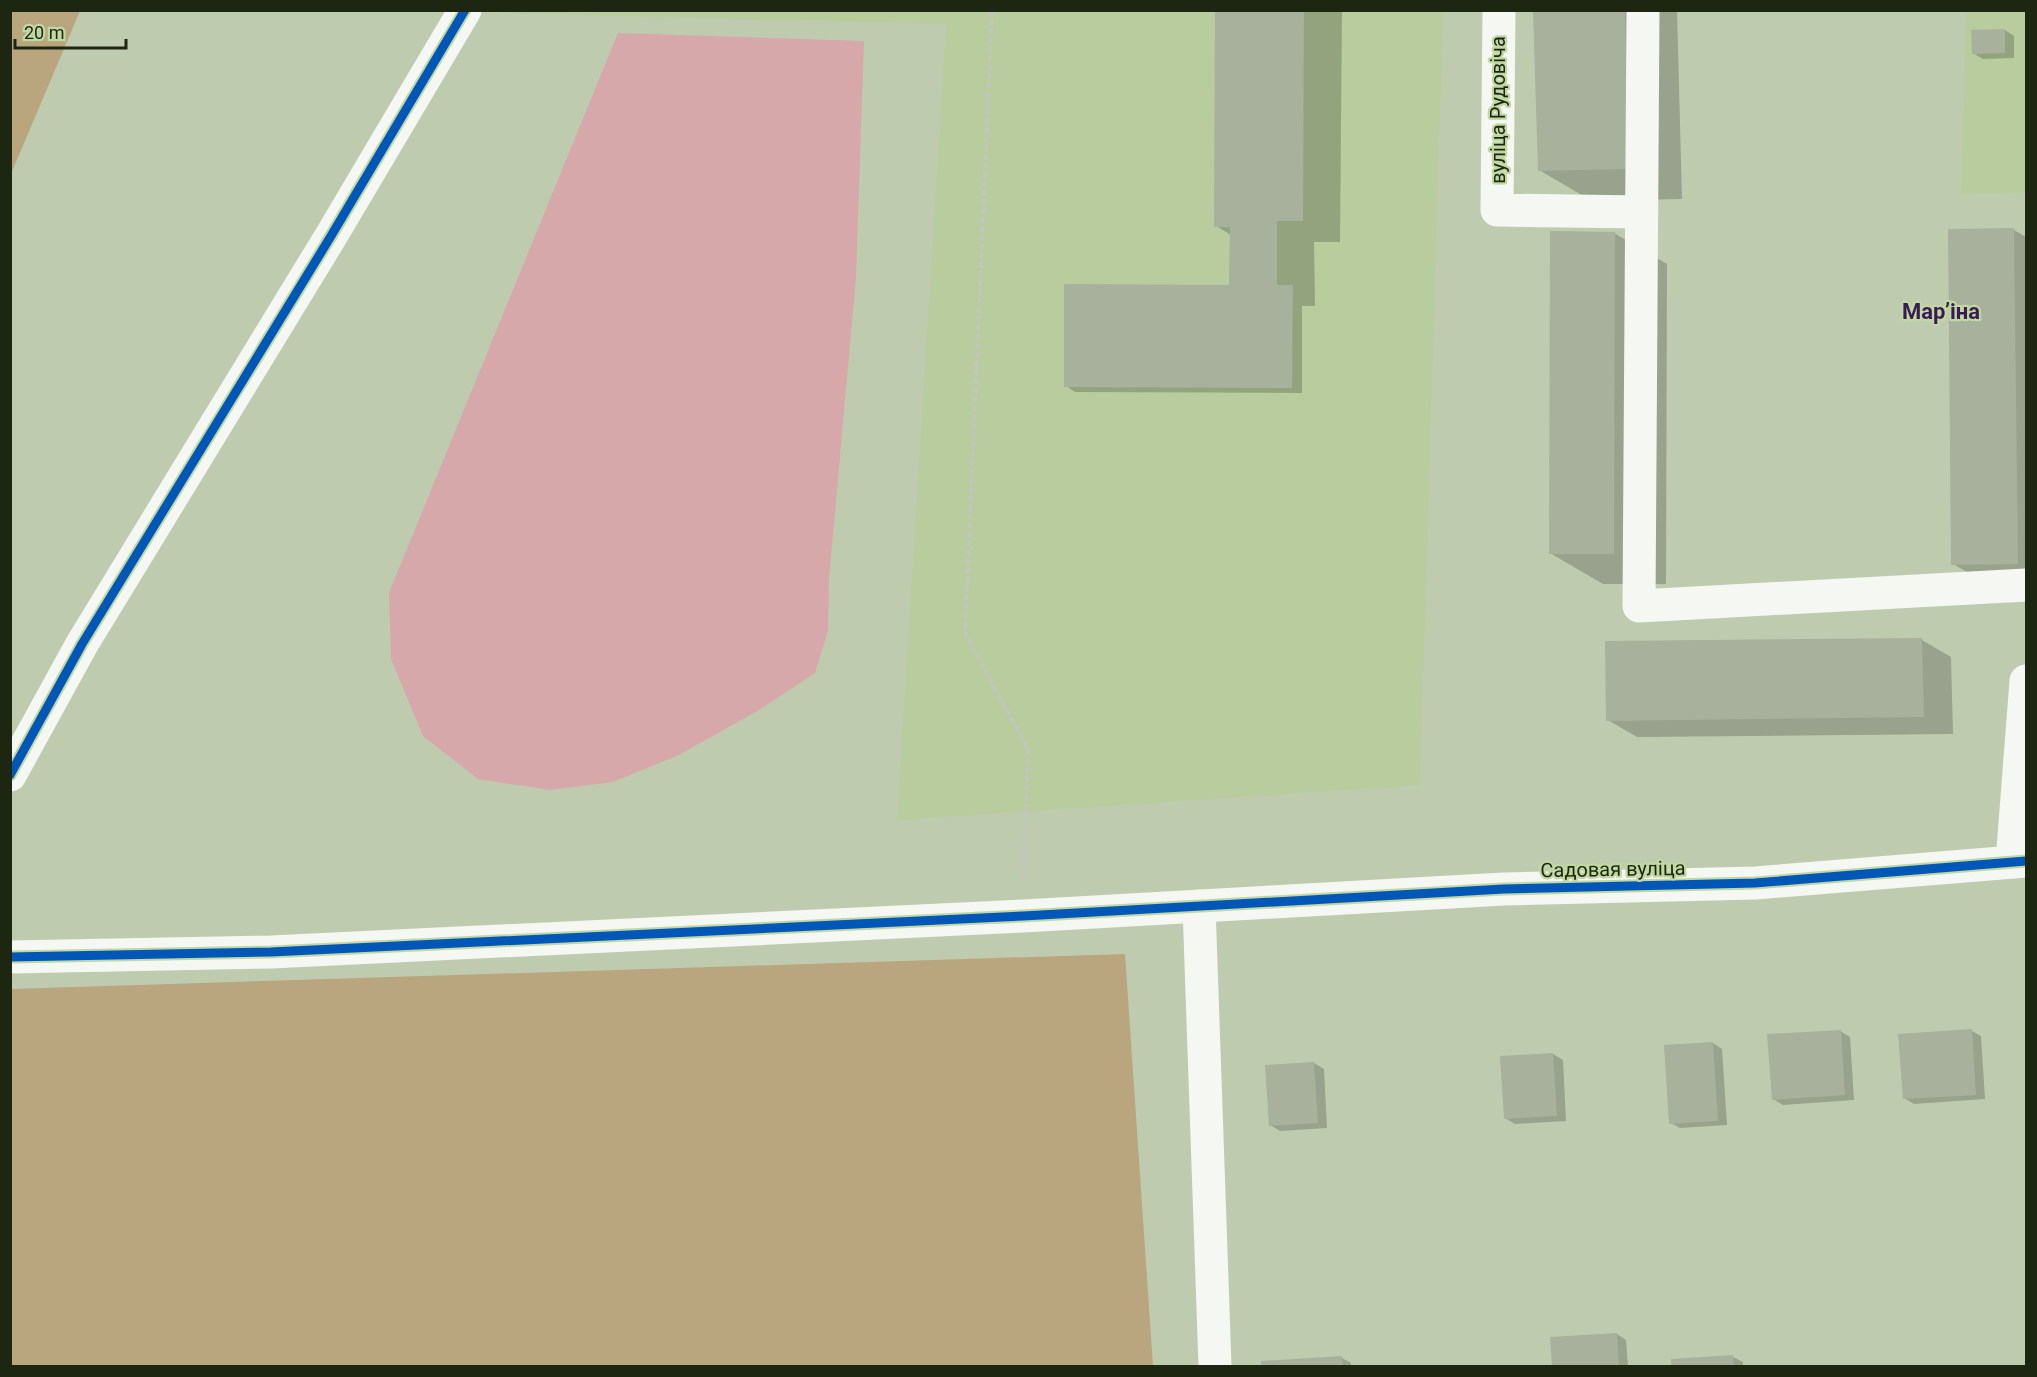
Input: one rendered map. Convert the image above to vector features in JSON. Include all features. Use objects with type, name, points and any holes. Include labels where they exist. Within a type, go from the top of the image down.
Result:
[{"type":"street","points":[[10,775],[82,644],[331,236],[465,10]]},
{"type":"street","name":"вуліца Рудовіча","points":[[1499,10],[1497,210],[1641,212]]},
{"type":"street","points":[[1643,10],[1639,606],[2026,585]]},
{"type":"street","points":[[2019,861],[2026,681]]},
{"type":"street","name":"Садовая вуліца","points":[[10,957],[271,952],[1023,916],[1504,889],[1755,883],[2019,861]]},
{"type":"street","points":[[1199,906],[1215,1366]]},
{"type":"path","points":[[992,10],[965,633],[1028,749],[1023,916]]},
{"type":"shaded area","points":[[502,10],[1443,11],[1420,785],[897,820],[946,24],[500,13]]},
{"type":"shaded area","points":[[10,11],[80,11],[11,174]]},
{"type":"shaded area","points":[[1966,11],[2026,11],[2026,193],[1961,194]]},
{"type":"shaded area","points":[[618,33],[864,41],[856,277],[829,579],[828,631],[815,673],[759,710],[679,755],[613,782],[550,790],[478,779],[423,736],[391,659],[389,593]]},
{"type":"shaded area","points":[[1125,954],[1153,1366],[11,1366],[11,989]]},
{"type":"building","points":[[1215,10],[1304,10],[1303,221],[1277,221],[1277,285],[1293,285],[1292,388],[1064,387],[1064,284],[1229,285],[1230,227],[1214,227]]},
{"type":"building","points":[[1533,10],[1625,10],[1629,169],[1538,171]]},
{"type":"building","points":[[2005,29],[2005,53],[1972,54],[1971,30]]},
{"type":"building","points":[[2014,228],[2018,564],[1951,565],[1948,229]]},
{"type":"building","points":[[1550,231],[1615,232],[1614,554],[1549,554]]},
{"type":"building","points":[[1922,638],[1924,717],[1606,721],[1605,641]]},
{"type":"building","points":[[1972,1029],[1976,1095],[1903,1099],[1898,1034]]},
{"type":"building","points":[[1841,1030],[1845,1095],[1772,1100],[1767,1034]]},
{"type":"building","points":[[1713,1042],[1718,1121],[1669,1124],[1664,1045]]},
{"type":"building","points":[[1553,1053],[1557,1116],[1504,1119],[1500,1056]]},
{"type":"building","points":[[1314,1062],[1318,1123],[1269,1126],[1265,1065]]},
{"type":"building","points":[[1617,1333],[1619,1366],[1552,1366],[1550,1337]]},
{"type":"building","points":[[1733,1355],[1734,1366],[1671,1366],[1671,1359]]},
{"type":"building","points":[[1342,1356],[1343,1366],[1261,1366],[1261,1361]]},
{"type":"cycle path","points":[[10,775],[82,644],[331,236],[465,10]]},
{"type":"cycle path","points":[[10,957],[271,952],[1023,916],[1504,889],[1755,883],[2026,861]]},
{"type":"district","name":"Марʼіна","points":[[1941,311]]}]
